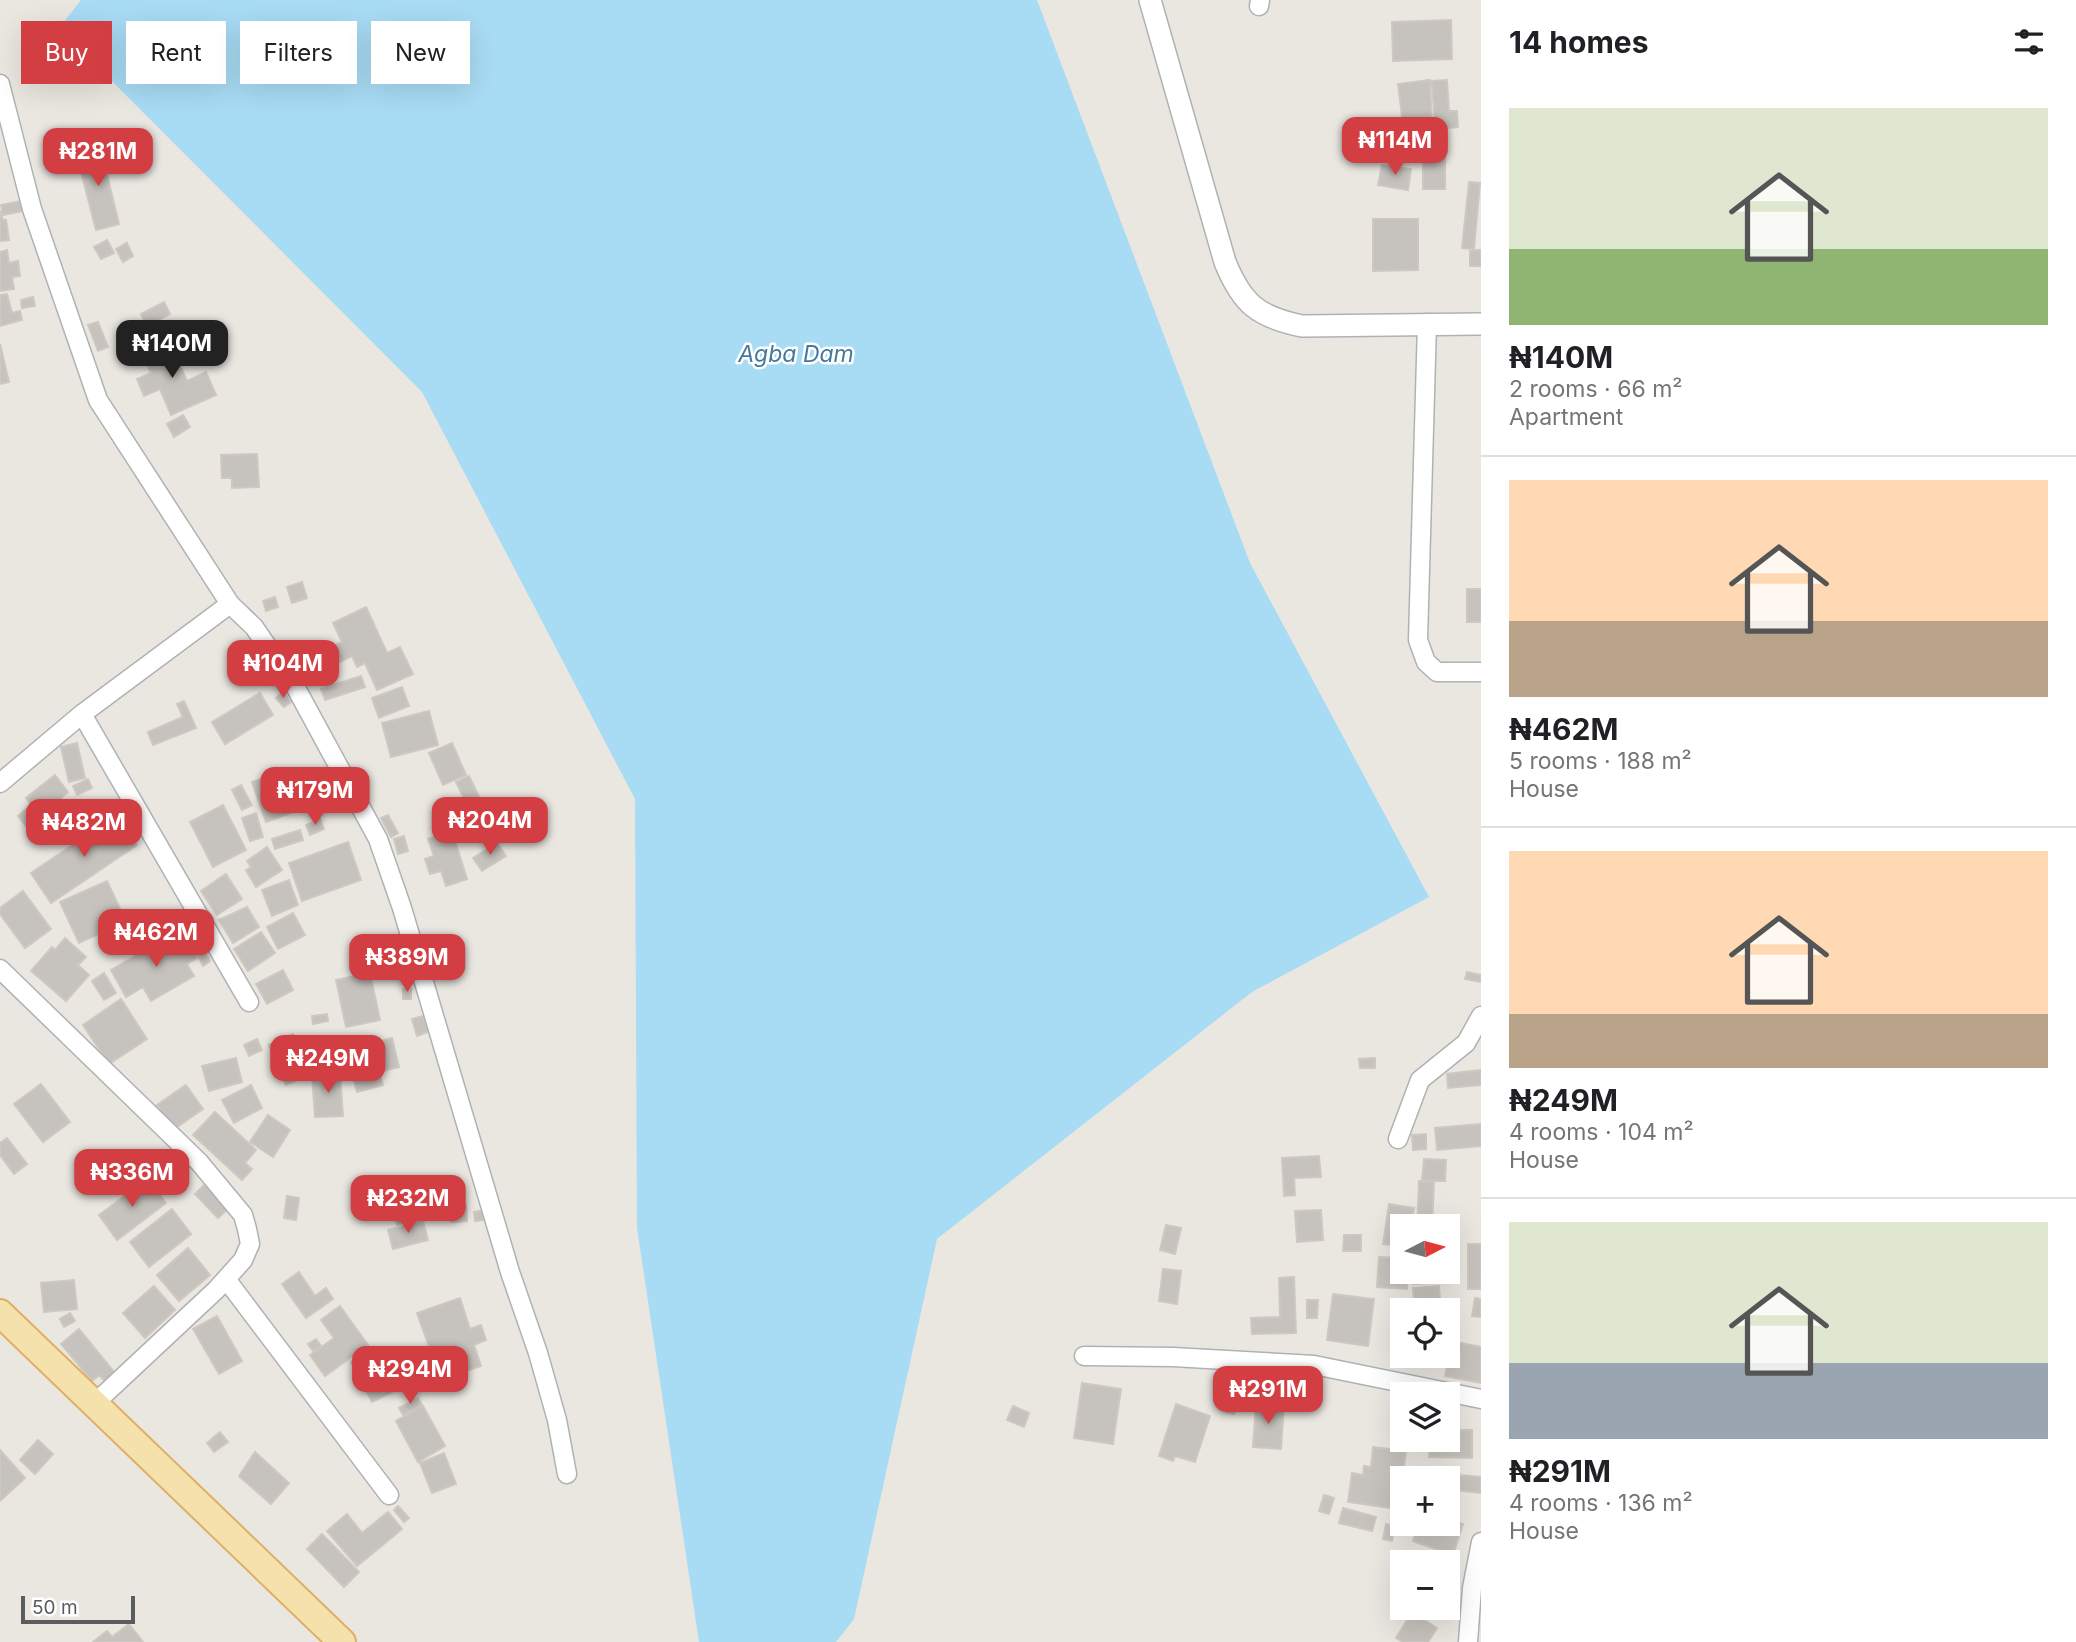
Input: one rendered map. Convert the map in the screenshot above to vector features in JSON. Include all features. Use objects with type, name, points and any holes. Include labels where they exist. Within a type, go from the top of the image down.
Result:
[{"type":"main road","points":[[0,1312],[342,1642]]},
{"type":"street","points":[[1150,0],[1225,262],[1235,287],[1253,309],[1277,321],[1302,326],[1481,324]]},
{"type":"street","points":[[0,84],[32,209],[98,400],[230,604],[254,627],[296,688],[378,839],[402,908],[510,1272],[538,1353],[557,1420],[567,1474]]},
{"type":"street","points":[[1427,323],[1418,640],[1426,662],[1437,672],[1481,672]]},
{"type":"street","points":[[0,783],[82,714],[230,604]]},
{"type":"street","points":[[82,714],[249,1002]]},
{"type":"street","points":[[0,969],[199,1162],[243,1215],[250,1244],[243,1260],[226,1279],[94,1404]]},
{"type":"street","points":[[1398,1139],[1420,1080],[1466,1043],[1481,1016]]},
{"type":"street","points":[[226,1279],[389,1495]]},
{"type":"street","points":[[1084,1356],[1172,1357],[1314,1365],[1481,1399]]},
{"type":"street","points":[[1468,1642],[1477,1600],[1481,1542]]},
{"type":"water","name":"Agba Dam","points":[[81,0],[1037,0],[1250,563],[1429,897],[1252,992],[937,1239],[854,1619],[836,1642],[699,1642],[637,1228],[635,799],[422,392],[112,81],[112,21],[64,21]]},
{"type":"building","points":[[1451,20],[1452,59],[1393,61],[1392,22]]},
{"type":"building","points":[[1430,80],[1432,128],[1404,132],[1398,84]]},
{"type":"building","points":[[1447,80],[1449,111],[1457,111],[1458,127],[1435,129],[1432,81]]},
{"type":"building","points":[[1392,118],[1393,130],[1378,131],[1377,119]]},
{"type":"building","points":[[100,146],[119,224],[96,230],[76,152]]},
{"type":"building","points":[[1445,156],[1445,189],[1423,189],[1423,157]]},
{"type":"building","points":[[1382,165],[1411,169],[1408,190],[1378,185]]},
{"type":"building","points":[[1469,182],[1480,183],[1474,249],[1462,248]]},
{"type":"building","points":[[21,201],[23,211],[3,215],[1,205]]},
{"type":"building","points":[[0,211],[3,220],[6,220],[9,240],[0,241]]},
{"type":"building","points":[[1373,219],[1418,219],[1418,270],[1373,271]]},
{"type":"building","points":[[107,240],[114,253],[101,259],[94,247]]},
{"type":"building","points":[[127,243],[133,256],[123,262],[116,249]]},
{"type":"building","points":[[7,250],[9,263],[18,261],[20,276],[12,277],[14,289],[0,291],[0,252]]},
{"type":"building","points":[[1470,250],[1481,250],[1481,266],[1470,266]]},
{"type":"building","points":[[7,294],[12,313],[20,311],[22,320],[0,326],[0,295]]},
{"type":"building","points":[[33,297],[35,306],[22,308],[21,300]]},
{"type":"building","points":[[164,302],[170,314],[147,326],[141,314]]},
{"type":"building","points":[[98,322],[108,347],[98,351],[88,325]]},
{"type":"building","points":[[155,336],[166,359],[175,355],[187,381],[206,372],[216,395],[171,415],[160,389],[144,396],[137,379],[151,373],[138,344]]},
{"type":"building","points":[[0,344],[9,382],[0,384]]},
{"type":"building","points":[[183,415],[190,427],[174,437],[167,424]]},
{"type":"building","points":[[257,454],[259,487],[232,488],[232,478],[222,478],[221,455]]},
{"type":"building","points":[[302,582],[307,598],[292,603],[287,587]]},
{"type":"building","points":[[1467,589],[1481,589],[1481,622],[1467,622]]},
{"type":"building","points":[[275,597],[278,607],[266,611],[263,601]]},
{"type":"building","points":[[366,607],[387,653],[400,647],[413,674],[377,690],[365,663],[357,667],[352,656],[340,662],[333,646],[342,642],[333,623]]},
{"type":"building","points":[[361,676],[365,687],[325,700],[321,689]]},
{"type":"building","points":[[402,687],[409,706],[379,718],[372,698]]},
{"type":"building","points":[[283,692],[291,702],[284,707],[276,698]]},
{"type":"building","points":[[260,693],[273,715],[225,744],[212,722]]},
{"type":"building","points":[[184,701],[196,728],[153,745],[148,732],[183,717],[177,704]]},
{"type":"building","points":[[429,711],[438,745],[391,757],[382,723]]},
{"type":"building","points":[[77,743],[85,778],[69,782],[61,747]]},
{"type":"building","points":[[452,743],[466,775],[443,785],[429,753]]},
{"type":"building","points":[[282,771],[296,811],[266,822],[252,782]]},
{"type":"building","points":[[55,775],[68,792],[61,798],[67,806],[32,834],[18,816],[31,805],[26,798]]},
{"type":"building","points":[[469,776],[481,801],[468,807],[456,782]]},
{"type":"building","points":[[88,779],[92,788],[77,795],[73,786]]},
{"type":"building","points":[[241,785],[252,805],[242,810],[232,790]]},
{"type":"building","points":[[484,803],[493,825],[472,834],[463,812]]},
{"type":"building","points":[[223,805],[246,850],[213,867],[190,822]]},
{"type":"building","points":[[256,813],[263,837],[250,841],[242,818]]},
{"type":"building","points":[[117,815],[137,845],[51,903],[31,873]]},
{"type":"building","points":[[388,815],[398,833],[391,837],[381,818]]},
{"type":"building","points":[[320,819],[324,829],[310,835],[306,825]]},
{"type":"building","points":[[300,830],[303,840],[275,849],[272,839]]},
{"type":"building","points":[[452,831],[467,879],[446,886],[441,871],[430,874],[425,859],[434,856],[428,839]]},
{"type":"building","points":[[404,836],[408,851],[398,854],[394,839]]},
{"type":"building","points":[[348,842],[361,880],[302,901],[289,863]]},
{"type":"building","points":[[497,843],[506,856],[482,871],[473,858]]},
{"type":"building","points":[[267,847],[282,870],[256,887],[246,870],[251,867],[247,861]]},
{"type":"building","points":[[226,874],[242,899],[217,915],[201,891]]},
{"type":"building","points":[[289,880],[298,905],[272,916],[262,890]]},
{"type":"building","points":[[107,881],[122,913],[112,918],[116,926],[79,943],[60,902]]},
{"type":"building","points":[[23,891],[51,929],[25,948],[0,914],[0,908]]},
{"type":"building","points":[[247,907],[259,927],[233,943],[219,920]]},
{"type":"building","points":[[293,913],[305,935],[278,949],[267,927]]},
{"type":"building","points":[[261,932],[275,953],[248,971],[234,949]]},
{"type":"building","points":[[172,935],[179,948],[188,943],[197,958],[187,964],[194,976],[151,1001],[143,987],[126,997],[111,970]]},
{"type":"building","points":[[65,938],[86,957],[78,965],[89,975],[66,1001],[31,971],[52,947],[55,950]]},
{"type":"building","points":[[205,952],[210,961],[203,966],[198,955]]},
{"type":"building","points":[[283,970],[293,990],[267,1004],[256,984]]},
{"type":"building","points":[[1467,972],[1481,975],[1481,982],[1465,979]]},
{"type":"building","points":[[104,973],[116,993],[104,1000],[92,981]]},
{"type":"building","points":[[370,973],[380,1020],[346,1027],[336,980]]},
{"type":"building","points":[[403,989],[411,989],[411,999],[403,999]]},
{"type":"building","points":[[121,999],[147,1039],[109,1064],[83,1025]]},
{"type":"building","points":[[327,1014],[328,1021],[313,1024],[312,1016]]},
{"type":"building","points":[[423,1016],[428,1032],[417,1036],[412,1019]]},
{"type":"building","points":[[293,1034],[310,1074],[286,1085],[269,1045]]},
{"type":"building","points":[[392,1038],[399,1067],[379,1072],[383,1085],[357,1092],[346,1051]]},
{"type":"building","points":[[257,1039],[262,1050],[249,1056],[244,1045]]},
{"type":"building","points":[[236,1058],[242,1082],[209,1091],[202,1066]]},
{"type":"building","points":[[1375,1058],[1375,1068],[1360,1068],[1359,1059]]},
{"type":"building","points":[[1481,1070],[1481,1085],[1448,1088],[1447,1074]]},
{"type":"building","points":[[340,1073],[343,1116],[315,1117],[312,1075]]},
{"type":"building","points":[[41,1084],[70,1122],[43,1142],[14,1104]]},
{"type":"building","points":[[186,1085],[203,1109],[174,1129],[157,1105]]},
{"type":"building","points":[[251,1085],[262,1108],[234,1123],[222,1100]]},
{"type":"building","points":[[215,1112],[256,1150],[245,1163],[252,1169],[242,1180],[193,1135]]},
{"type":"building","points":[[268,1115],[290,1130],[273,1157],[250,1142]]},
{"type":"building","points":[[1481,1124],[1481,1146],[1437,1150],[1435,1128]]},
{"type":"building","points":[[1426,1134],[1426,1149],[1413,1150],[1412,1135]]},
{"type":"building","points":[[7,1138],[27,1164],[14,1174],[0,1155],[0,1143]]},
{"type":"building","points":[[1319,1156],[1321,1177],[1294,1178],[1295,1195],[1284,1196],[1282,1158]]},
{"type":"building","points":[[1424,1159],[1446,1160],[1445,1181],[1422,1180]]},
{"type":"building","points":[[148,1179],[166,1203],[117,1240],[99,1215]]},
{"type":"building","points":[[422,1180],[430,1215],[397,1225],[387,1192]]},
{"type":"building","points":[[1419,1181],[1434,1182],[1433,1214],[1418,1214]]},
{"type":"building","points":[[205,1184],[228,1209],[218,1218],[195,1194]]},
{"type":"building","points":[[287,1196],[299,1198],[296,1220],[284,1218]]},
{"type":"building","points":[[1389,1204],[1414,1208],[1413,1214],[1390,1214],[1390,1245],[1383,1244]]},
{"type":"building","points":[[466,1205],[467,1221],[451,1222],[450,1206]]},
{"type":"building","points":[[172,1209],[191,1234],[149,1267],[130,1242]]},
{"type":"building","points":[[483,1210],[484,1220],[475,1221],[474,1212]]},
{"type":"building","points":[[1321,1210],[1323,1240],[1297,1242],[1295,1211]]},
{"type":"building","points":[[423,1221],[428,1240],[393,1249],[388,1230]]},
{"type":"building","points":[[1166,1225],[1181,1228],[1175,1254],[1160,1250]]},
{"type":"building","points":[[1344,1235],[1361,1235],[1361,1251],[1343,1251]]},
{"type":"building","points":[[1468,1244],[1481,1244],[1481,1289],[1468,1289]]},
{"type":"building","points":[[188,1248],[210,1275],[179,1301],[157,1275]]},
{"type":"building","points":[[1379,1257],[1390,1257],[1390,1284],[1407,1284],[1407,1289],[1377,1287]]},
{"type":"building","points":[[1163,1269],[1181,1271],[1177,1304],[1159,1301]]},
{"type":"building","points":[[299,1272],[315,1296],[326,1288],[333,1299],[306,1318],[282,1284]]},
{"type":"building","points":[[1294,1277],[1296,1333],[1252,1334],[1251,1318],[1280,1317],[1279,1278]]},
{"type":"building","points":[[74,1280],[77,1309],[44,1312],[41,1283]]},
{"type":"building","points":[[154,1286],[175,1310],[145,1338],[123,1313]]},
{"type":"building","points":[[1439,1286],[1440,1298],[1414,1298],[1413,1288]]},
{"type":"building","points":[[1333,1294],[1374,1299],[1368,1346],[1327,1340]]},
{"type":"building","points":[[460,1298],[470,1329],[481,1325],[486,1340],[474,1345],[481,1366],[441,1380],[417,1313]]},
{"type":"building","points":[[1475,1298],[1481,1299],[1481,1317],[1472,1316]]},
{"type":"building","points":[[1307,1300],[1318,1300],[1317,1318],[1307,1318]]},
{"type":"building","points":[[340,1306],[368,1345],[325,1376],[310,1355],[334,1338],[321,1320]]},
{"type":"building","points":[[70,1313],[75,1321],[64,1327],[60,1319]]},
{"type":"building","points":[[217,1316],[242,1361],[219,1374],[193,1329]]},
{"type":"building","points":[[79,1329],[115,1373],[105,1381],[99,1375],[92,1381],[61,1344]]},
{"type":"building","points":[[316,1339],[321,1346],[313,1351],[308,1344]]},
{"type":"building","points":[[1460,1343],[1481,1347],[1481,1383],[1445,1376],[1447,1368],[1460,1368]]},
{"type":"building","points":[[373,1350],[394,1391],[372,1402],[351,1362]]},
{"type":"building","points":[[1082,1383],[1121,1389],[1113,1444],[1074,1438]]},
{"type":"building","points":[[418,1398],[422,1405],[403,1415],[399,1408]]},
{"type":"building","points":[[1229,1399],[1237,1401],[1234,1414],[1226,1412]]},
{"type":"building","points":[[1256,1403],[1284,1405],[1281,1449],[1253,1447]]},
{"type":"building","points":[[1176,1404],[1210,1416],[1195,1462],[1175,1456],[1173,1461],[1159,1456]]},
{"type":"building","points":[[423,1406],[445,1446],[418,1462],[396,1421]]},
{"type":"building","points":[[1013,1406],[1029,1413],[1024,1427],[1007,1420]]},
{"type":"building","points":[[1460,1430],[1472,1430],[1472,1458],[1429,1457],[1429,1452],[1460,1452]]},
{"type":"building","points":[[220,1432],[228,1442],[214,1452],[207,1443]]},
{"type":"building","points":[[38,1440],[53,1454],[35,1474],[20,1460]]},
{"type":"building","points":[[1373,1447],[1390,1449],[1390,1452],[1406,1452],[1404,1466],[1390,1466],[1390,1508],[1348,1502],[1352,1473],[1363,1475],[1364,1466],[1371,1467]]},
{"type":"building","points":[[0,1450],[25,1478],[0,1501]]},
{"type":"building","points":[[255,1452],[289,1483],[271,1504],[239,1476]]},
{"type":"building","points":[[444,1453],[456,1484],[432,1493],[420,1463]]},
{"type":"building","points":[[1460,1475],[1481,1477],[1481,1493],[1460,1491]]},
{"type":"building","points":[[1324,1495],[1334,1498],[1329,1514],[1319,1511]]},
{"type":"building","points":[[398,1506],[409,1518],[404,1522],[394,1510]]},
{"type":"building","points":[[1343,1508],[1376,1517],[1372,1531],[1339,1523]]},
{"type":"building","points":[[388,1512],[402,1529],[357,1566],[327,1531],[347,1514],[362,1533]]},
{"type":"building","points":[[1386,1524],[1390,1525],[1392,1541],[1383,1539]]},
{"type":"building","points":[[322,1534],[359,1572],[344,1587],[307,1549]]},
{"type":"building","points":[[1414,1536],[1459,1536],[1455,1550],[1439,1550],[1413,1541]]},
{"type":"building","points":[[1407,1620],[1424,1620],[1437,1628],[1428,1642],[1403,1642],[1396,1638]]},
{"type":"building","points":[[129,1624],[143,1642],[93,1642],[107,1631],[112,1637]]}]
